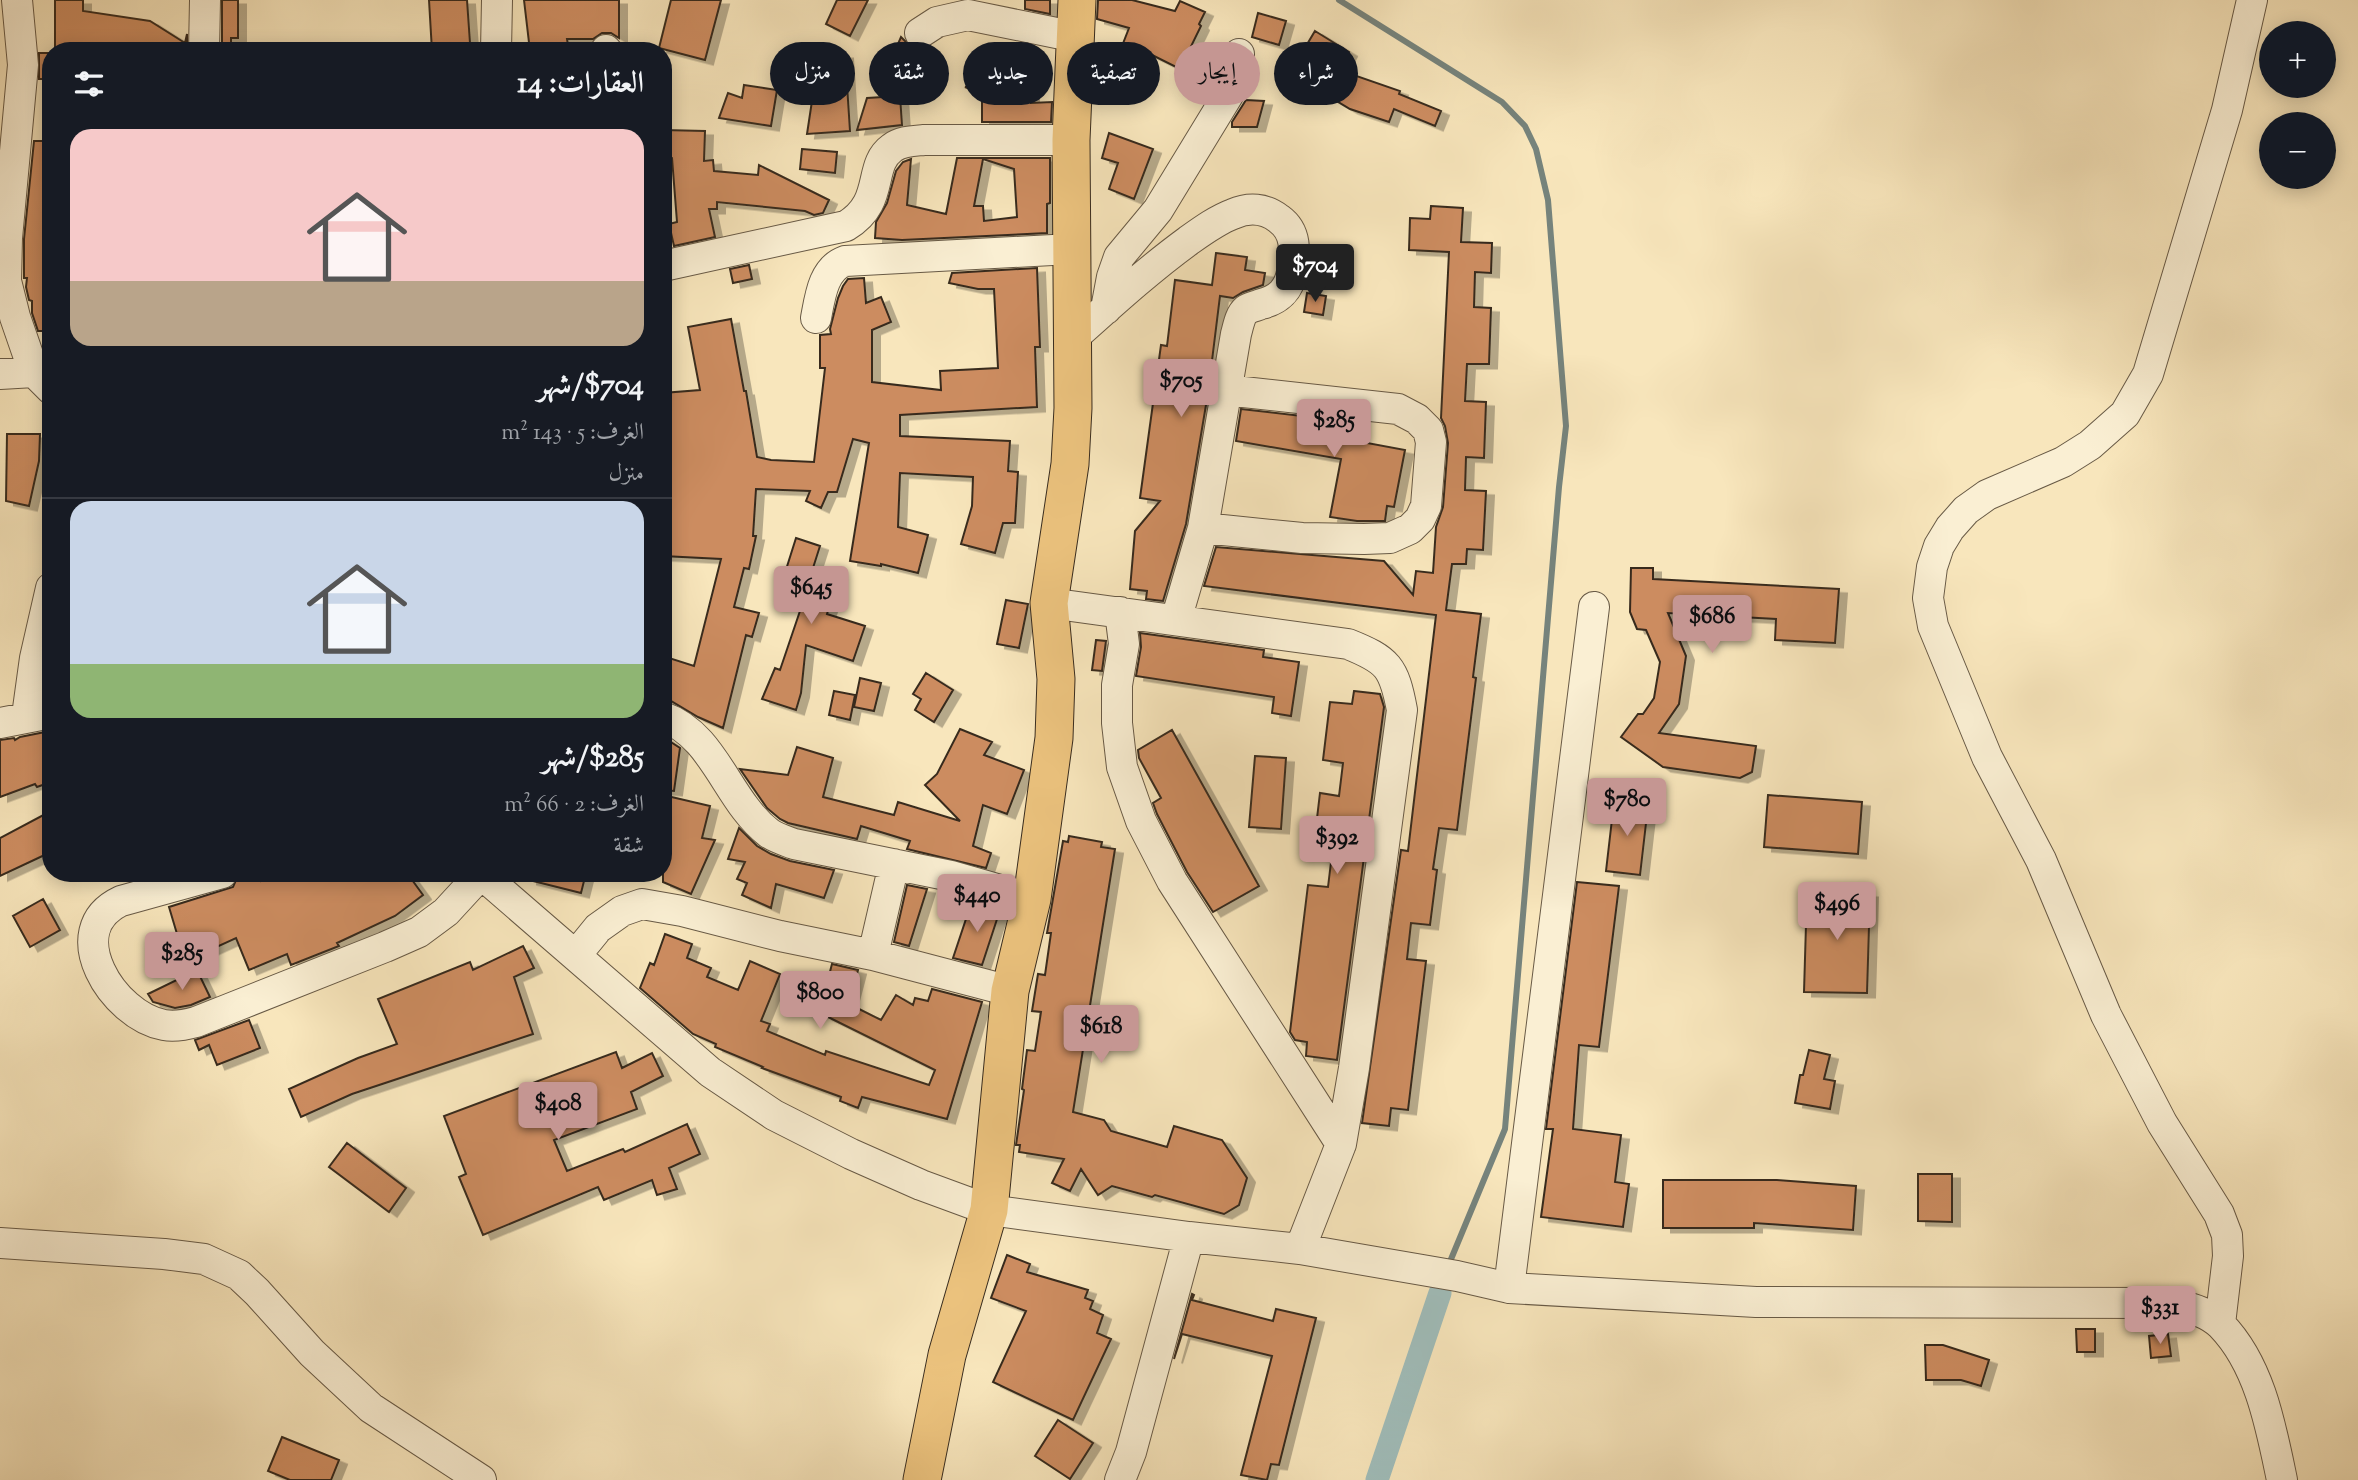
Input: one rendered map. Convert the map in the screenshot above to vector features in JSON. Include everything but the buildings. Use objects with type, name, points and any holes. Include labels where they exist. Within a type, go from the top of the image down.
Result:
[{"type":"main road","points":[[922,1480],[947,1355],[989,1210],[1010,991],[1032,899],[1054,737],[1056,679],[1049,603],[1070,464],[1073,408],[1071,140],[1077,0]]},
{"type":"street","points":[[17,0],[23,65],[5,193],[6,281],[15,317],[42,378]]},
{"type":"street","points":[[204,42],[205,0]]},
{"type":"street","points":[[496,42],[497,0]]},
{"type":"street","points":[[2220,1324],[2228,1256],[2227,1235],[2219,1214],[2162,1123],[2106,1015],[2041,860],[1987,757],[1933,626],[1928,598],[1931,567],[1939,546],[1950,527],[1966,510],[1987,495],[2063,461],[2090,445],[2125,414],[2136,397],[2148,373],[2223,123],[2252,0]]},
{"type":"street","points":[[920,33],[937,22],[968,15],[1076,37]]},
{"type":"street","points":[[1105,309],[1119,257],[1158,210],[1222,105]]},
{"type":"street","points":[[672,264],[846,226],[859,218],[868,207],[886,154],[903,143],[924,140],[1071,140]]},
{"type":"street","points":[[1073,338],[1167,257],[1206,228],[1234,213],[1257,209],[1271,213],[1290,230],[1295,241],[1292,275],[1279,297],[1247,310],[1241,317],[1236,334],[1203,528],[1176,620]]},
{"type":"street","points":[[816,318],[828,274],[836,264],[845,261],[1071,249]]},
{"type":"street","points":[[0,374],[42,380]]},
{"type":"street","points":[[1203,528],[1302,538],[1390,538],[1410,529],[1420,519],[1426,506],[1431,442],[1429,430],[1418,419],[1398,409],[1225,390]]},
{"type":"street","points":[[1049,603],[1348,645],[1376,656],[1389,669],[1398,687],[1402,710],[1354,1068],[1341,1144],[1300,1249]]},
{"type":"street","points":[[1509,1288],[1594,607]]},
{"type":"street","points":[[1120,612],[1124,644],[1117,685],[1117,723],[1122,767],[1141,821],[1172,881],[1341,1144]]},
{"type":"street","points":[[26,718],[34,658],[42,625]]},
{"type":"street","points":[[672,720],[702,743],[758,824],[772,836],[794,844],[951,876],[1032,899]]},
{"type":"street","points":[[873,955],[894,864]]},
{"type":"street","points":[[190,882],[110,906],[101,915],[95,929],[97,965],[113,993],[141,1016],[162,1025],[179,1026],[196,1022],[419,932],[446,912],[473,882]]},
{"type":"street","points":[[489,882],[710,1072],[775,1115],[920,1185],[989,1210],[1300,1249],[1457,1276],[1509,1288],[1756,1302],[2172,1303],[2198,1310],[2220,1324],[2241,1351],[2267,1415],[2282,1480]]},
{"type":"street","points":[[576,955],[598,929],[622,911],[642,904],[873,955],[1010,991]]},
{"type":"street","points":[[1120,1480],[1131,1452],[1189,1237]]},
{"type":"street","points":[[0,1242],[204,1259],[239,1275],[312,1353],[371,1408],[481,1480]]},
{"type":"waterway","points":[[1339,0],[1502,102],[1525,126],[1536,149],[1548,200],[1566,426],[1505,1129],[1449,1264]]},
{"type":"waterway","points":[[1377,1480],[1440,1293]]}]
